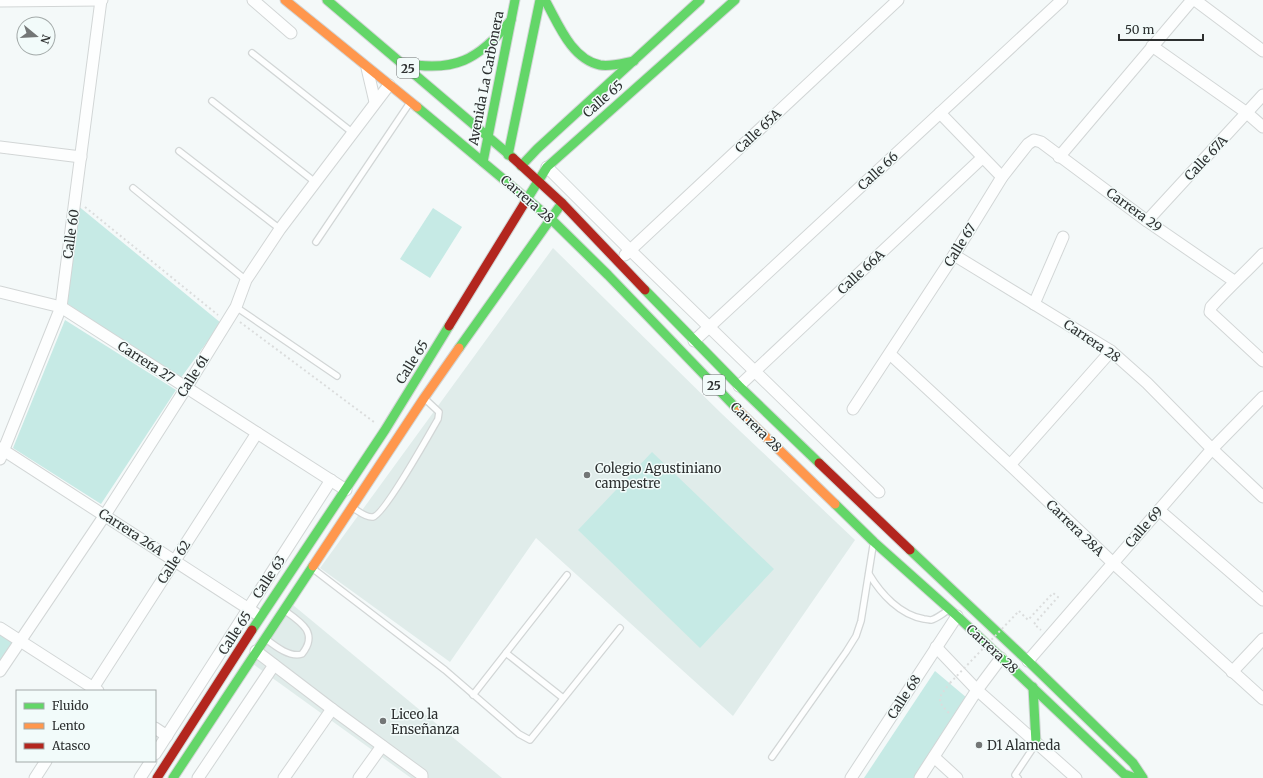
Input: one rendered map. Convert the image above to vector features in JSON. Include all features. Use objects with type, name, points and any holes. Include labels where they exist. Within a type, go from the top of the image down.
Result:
[{"type":"main road","name":"Carrera 28","points":[[286,0],[551,219],[728,400],[874,542],[954,613],[1127,777]]},
{"type":"main road","name":"Carrera 28","points":[[327,0],[538,180],[739,386],[961,600],[1028,661],[1133,763],[1143,778]]},
{"type":"main road","name":"Avenida La Carbonera","points":[[483,162],[515,0]]},
{"type":"main road","points":[[508,155],[540,0]]},
{"type":"main road","points":[[546,0],[571,44],[588,61],[600,65],[612,65],[634,61]]},
{"type":"main road","name":"Calle 65","points":[[521,166],[537,149],[700,0]]},
{"type":"main road","name":"Calle 65","points":[[157,778],[252,630],[385,430],[547,166],[735,0]]},
{"type":"main road","points":[[402,63],[430,67],[444,66],[470,58],[488,47],[503,32],[511,20]]},
{"type":"main road","points":[[173,778],[424,398],[562,203]]},
{"type":"main road","points":[[1032,687],[1036,743]]},
{"type":"street","points":[[0,1],[102,0]]},
{"type":"street","name":"Calle 60","points":[[1,452],[61,308],[102,0]]},
{"type":"street","points":[[253,0],[291,33]]},
{"type":"street","name":"Calle 65A","points":[[618,263],[630,250],[898,0]]},
{"type":"street","name":"Calle 66","points":[[694,341],[1062,0]]},
{"type":"street","points":[[1059,156],[1192,0]]},
{"type":"street","points":[[1195,0],[1263,51]]},
{"type":"street","points":[[1152,46],[1247,113],[1263,127]]},
{"type":"street","points":[[367,68],[375,102]]},
{"type":"street","name":"Calle 61","points":[[0,671],[105,515],[186,388],[231,315],[246,280],[315,182],[389,84]]},
{"type":"street","name":"Calle 67A","points":[[1147,221],[1263,95]]},
{"type":"street","points":[[940,113],[1002,177]]},
{"type":"street","name":"Carrera 29","points":[[1034,140],[1040,142],[1147,221],[1234,281]]},
{"type":"street","name":"Calle 67","points":[[853,409],[954,255],[1002,177],[1028,144],[1034,140]]},
{"type":"street","points":[[0,147],[81,157]]},
{"type":"street","name":"Calle 66A","points":[[739,386],[982,158]]},
{"type":"street","points":[[547,166],[630,250],[879,492]]},
{"type":"street","points":[[1034,304],[1063,236]]},
{"type":"street","points":[[1263,254],[1234,281],[1211,307],[1210,312],[1263,361]]},
{"type":"street","name":"Carrera 28","points":[[954,255],[1111,351],[1147,383],[1212,449],[1263,497]]},
{"type":"street","name":"Carrera 27","points":[[0,292],[61,308],[346,490]]},
{"type":"street","points":[[1010,465],[1111,351]]},
{"type":"street","name":"Carrera 28A","points":[[890,354],[1113,563],[1263,699]]},
{"type":"street","name":"Calle 69","points":[[1028,661],[1212,449],[1263,397]]},
{"type":"street","name":"Calle 62","points":[[94,690],[257,433]]},
{"type":"street","name":"Carrera 26A","points":[[1,452],[105,515],[261,617]]},
{"type":"street","name":"Calle 63","points":[[156,752],[331,480]]},
{"type":"street","points":[[1159,510],[1263,600]]},
{"type":"street","name":"Calle 68","points":[[851,778],[936,648],[954,613]]},
{"type":"street","points":[[0,628],[94,690]]},
{"type":"street","points":[[1232,672],[1263,639]]},
{"type":"street","points":[[936,648],[976,690],[1073,777]]},
{"type":"street","points":[[256,651],[422,775],[422,778]]},
{"type":"street","points":[[920,778],[976,690],[1001,658]]},
{"type":"street","points":[[198,778],[274,665]]},
{"type":"street","points":[[284,778],[332,709]]},
{"type":"street","points":[[156,729],[167,736]]},
{"type":"street","points":[[359,778],[382,746]]},
{"type":"street","points":[[934,757],[957,778]]},
{"type":"street","points":[[35,778],[45,762]]},
{"type":"street","points":[[140,778],[150,762]]},
{"type":"lane","points":[[252,54],[353,132]]},
{"type":"lane","points":[[212,101],[315,182]]},
{"type":"lane","points":[[316,242],[411,102]]},
{"type":"lane","points":[[179,151],[280,230]]},
{"type":"lane","points":[[132,188],[246,280]]},
{"type":"lane","points":[[231,315],[337,376]]},
{"type":"lane","points":[[352,508],[368,517],[374,517],[388,501],[424,445],[438,419],[438,412],[424,398]]},
{"type":"lane","points":[[772,757],[856,636],[861,621],[874,542]]},
{"type":"lane","points":[[312,568],[445,670],[519,734],[530,740],[620,628]]},
{"type":"lane","points":[[868,573],[888,599],[902,610],[917,618],[931,620],[954,613]]},
{"type":"lane","points":[[473,694],[566,575]]},
{"type":"lane","points":[[252,630],[294,655],[302,654],[305,650],[309,643],[310,636],[307,630],[294,617],[271,602]]},
{"type":"lane","points":[[506,653],[563,698]]},
{"type":"lane","points":[[1018,778],[1015,775],[1036,743]]},
{"type":"path","points":[[82,205],[385,430]]},
{"type":"path","points":[[958,720],[941,705],[939,700],[940,695],[1019,611],[1028,620],[1053,592],[1058,597],[1034,624],[1048,637]]},
{"type":"shaded area","name":"Colegio Agustiniano campestre","points":[[553,248],[721,413],[855,540],[733,716],[536,538],[450,662],[320,568]]},
{"type":"shaded area","name":"Liceo la Enseñanza","points":[[293,605],[502,778],[411,778],[253,664]]},
{"type":"green space","points":[[77,205],[221,323],[180,379],[65,302]]},
{"type":"green space","points":[[433,208],[462,227],[430,278],[400,259]]},
{"type":"green space","points":[[65,320],[176,390],[101,504],[13,448]]},
{"type":"green space","points":[[652,452],[774,569],[700,648],[578,530]]},
{"type":"green space","points":[[0,633],[15,642],[0,665]]},
{"type":"green space","points":[[935,671],[967,698],[914,778],[864,778]]},
{"type":"traffic: fast","points":[[327,0],[513,158]]},
{"type":"traffic: fast","points":[[483,162],[515,0]]},
{"type":"traffic: fast","points":[[508,155],[540,0]]},
{"type":"traffic: fast","points":[[545,0],[566,39],[581,56],[600,65],[608,66],[634,61]]},
{"type":"traffic: fast","points":[[521,166],[537,149],[700,0]]},
{"type":"traffic: fast","points":[[524,204],[547,167],[735,0]]},
{"type":"traffic: fast","points":[[403,63],[421,66],[437,66],[464,60],[476,54],[488,45],[511,20]]},
{"type":"traffic: fast","points":[[417,107],[551,219],[608,275],[739,411]]},
{"type":"traffic: fast","points":[[459,348],[562,203]]},
{"type":"traffic: fast","points":[[645,290],[739,386],[819,463]]},
{"type":"traffic: fast","points":[[252,630],[385,430],[449,326]]},
{"type":"traffic: fast","points":[[835,504],[874,542],[957,616],[1124,774],[1135,778]]},
{"type":"traffic: fast","points":[[910,550],[1028,661],[1133,763],[1143,778]]},
{"type":"traffic: fast","points":[[173,778],[313,566]]},
{"type":"traffic: fast","points":[[1033,687],[1036,743]]},
{"type":"traffic: slow","points":[[285,0],[417,107]]},
{"type":"traffic: slow","points":[[313,566],[424,398],[459,348]]},
{"type":"traffic: slow","points":[[739,411],[835,504]]},
{"type":"traffic: jam","points":[[513,158],[562,203],[645,290]]},
{"type":"traffic: jam","points":[[449,326],[524,204]]},
{"type":"traffic: jam","points":[[819,463],[910,550]]},
{"type":"traffic: jam","points":[[157,778],[252,630]]},
{"type":"place","name":"Colegio Agustiniano campestre","points":[[587,475]]},
{"type":"place","name":"Liceo la Enseñanza","points":[[383,721]]},
{"type":"place","name":"D1 Alameda","points":[[979,745]]}]
